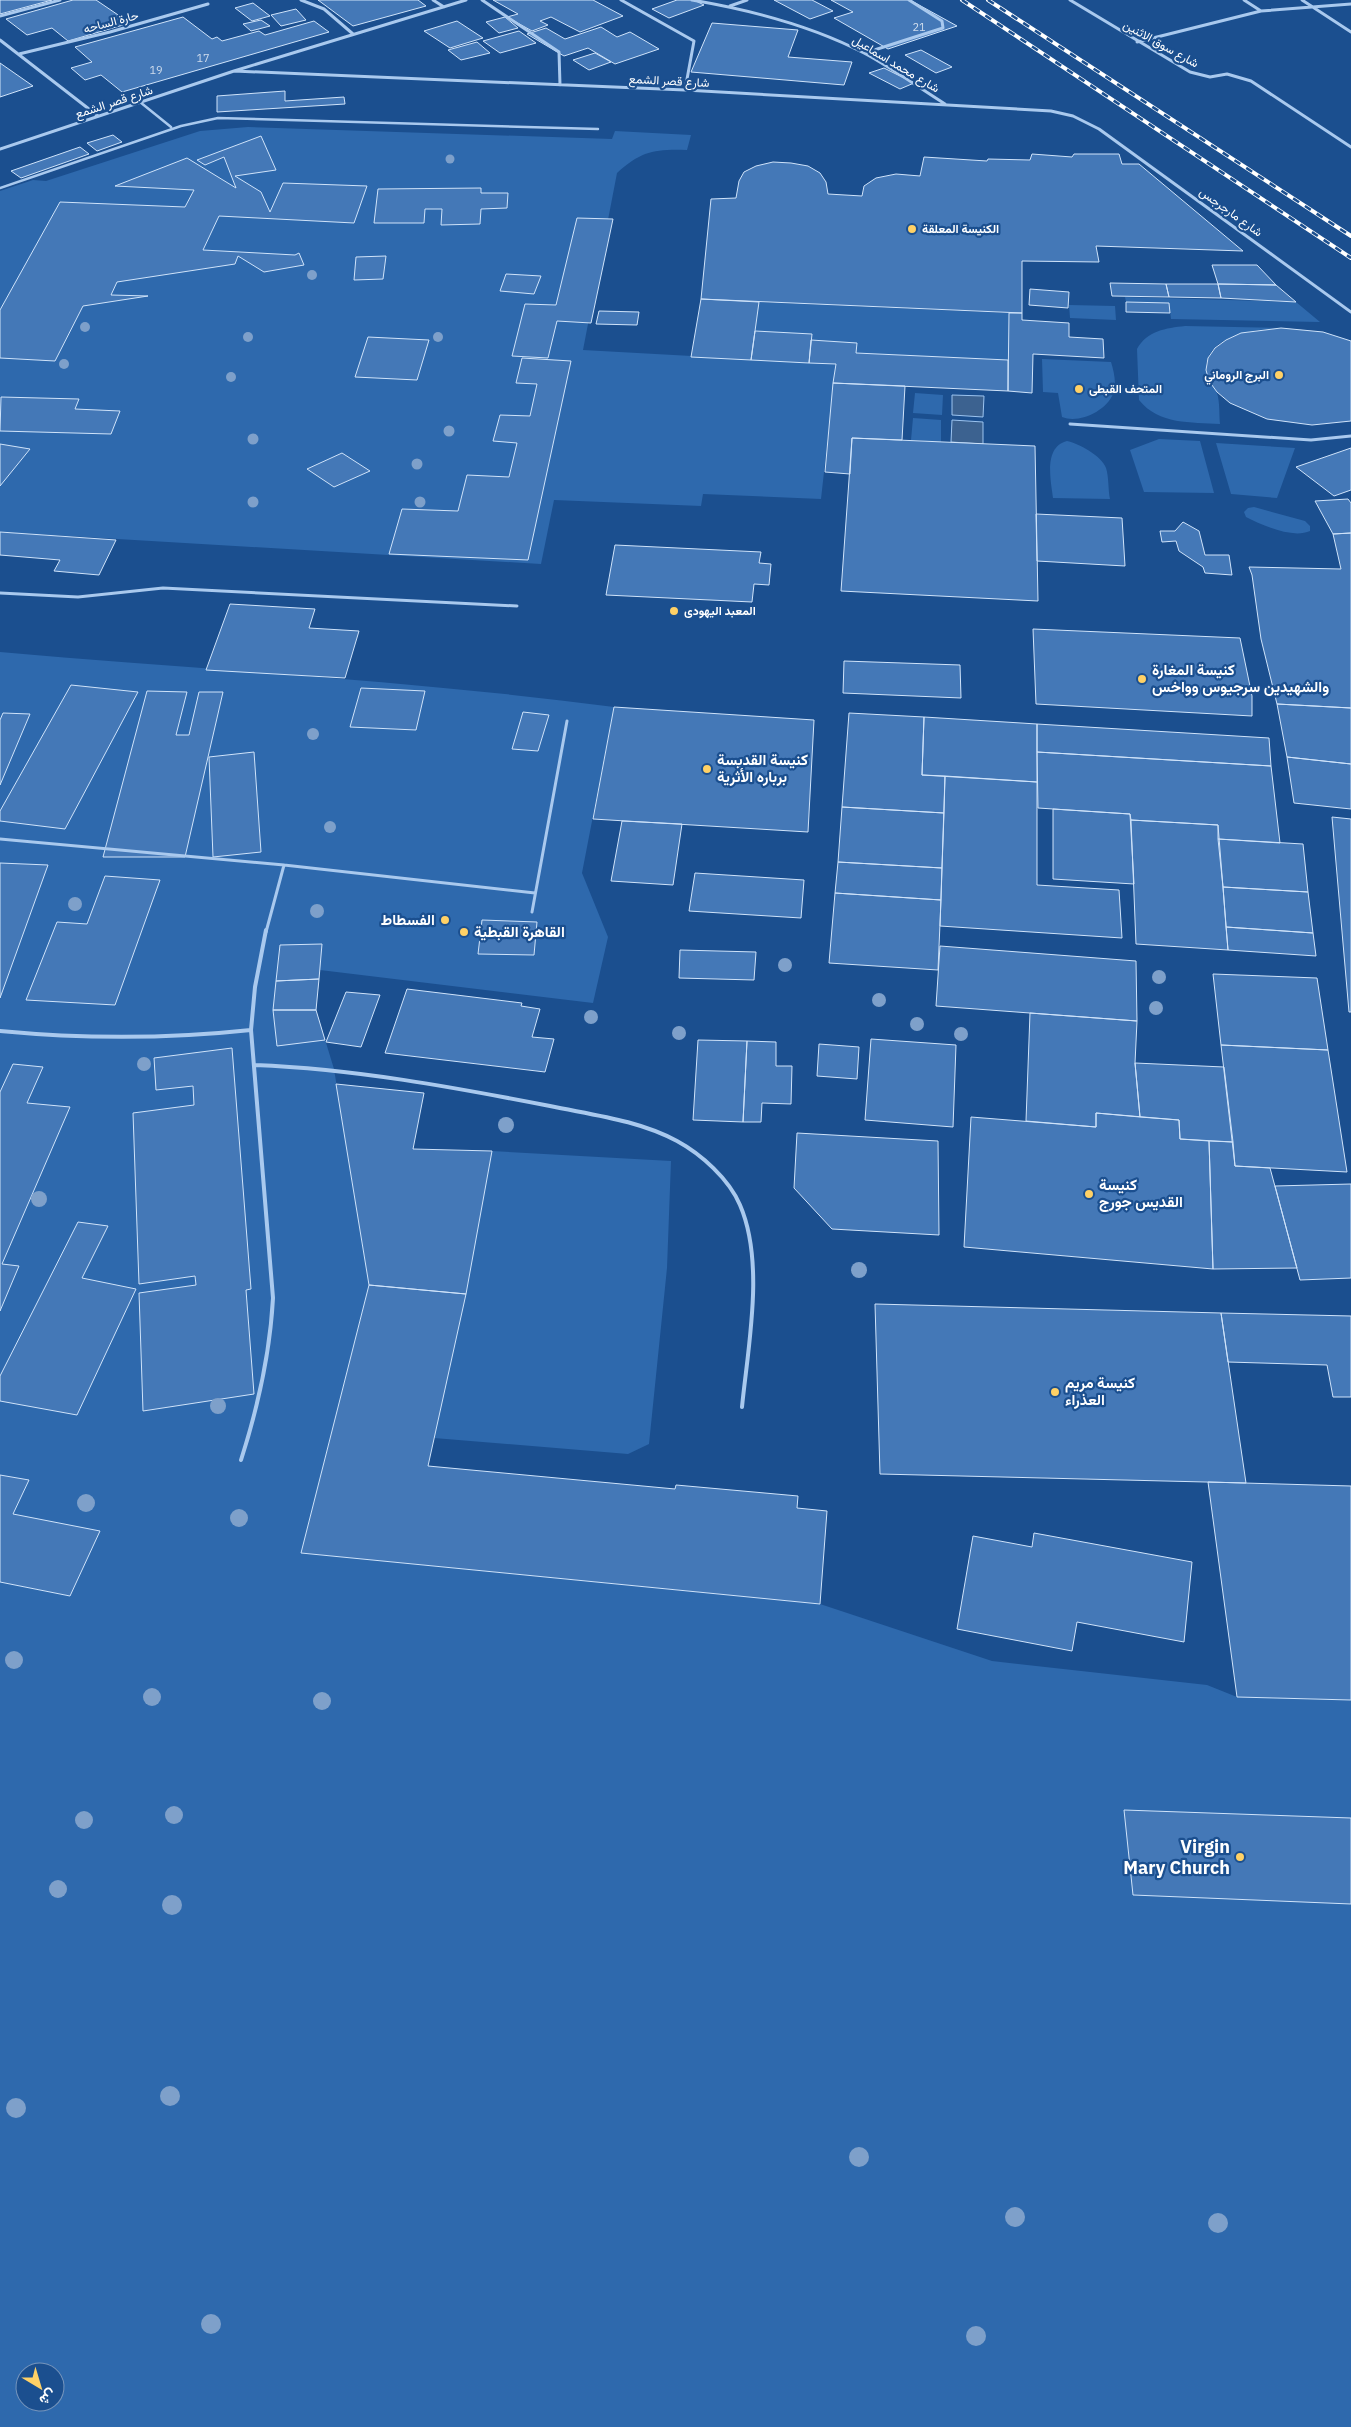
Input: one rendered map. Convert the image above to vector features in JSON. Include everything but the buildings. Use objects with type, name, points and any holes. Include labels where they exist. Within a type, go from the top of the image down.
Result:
[{"type":"street","points":[[0,16],[60,0]]},
{"type":"street","points":[[301,0],[324,8],[353,34]]},
{"type":"street","points":[[434,0],[444,7]]},
{"type":"street","name":"شارع قصر الشمع","points":[[0,149],[234,71],[466,0]]},
{"type":"street","points":[[482,0],[559,52],[560,85]]},
{"type":"street","points":[[620,0],[694,41],[685,90]]},
{"type":"street","name":"شارع محمد اسماعيل","points":[[692,0],[729,6],[800,27],[865,53],[946,104]]},
{"type":"street","points":[[729,6],[747,0]]},
{"type":"street","points":[[865,53],[943,28],[944,24],[942,21],[909,0]]},
{"type":"street","name":"شارع سوق الاثنين","points":[[1070,0],[1137,42],[1190,72],[1210,77],[1227,74],[1251,82],[1351,147]]},
{"type":"street","points":[[1244,0],[1261,10]]},
{"type":"street","points":[[1302,0],[1351,32]]},
{"type":"street","name":"حارة الساحه","points":[[18,54],[110,32],[208,4]]},
{"type":"street","points":[[1137,42],[1261,10],[1314,8],[1351,4]]},
{"type":"street","points":[[0,40],[98,116]]},
{"type":"street","name":"شارع قصر الشمع","points":[[234,71],[685,90],[946,104],[1051,112],[1073,116],[1100,129]]},
{"type":"street","name":"شارع مارجرجس","points":[[1100,129],[1351,312]]},
{"type":"lane","points":[[140,102],[171,127]]},
{"type":"lane","points":[[0,188],[126,146],[171,127],[193,121],[243,117],[598,129]]},
{"type":"lane","points":[[1070,424],[1276,439],[1311,440],[1351,436]]},
{"type":"lane","points":[[0,593],[78,597],[142,589],[170,588],[517,606]]},
{"type":"lane","points":[[532,912],[567,721]]},
{"type":"lane","points":[[0,839],[284,865],[536,893]]},
{"type":"lane","points":[[240,1460],[254,1418],[272,1332],[273,1298],[251,1030],[252,997],[257,964],[284,865]]},
{"type":"lane","points":[[0,1031],[65,1038],[122,1040],[173,1038],[251,1030]]},
{"type":"lane","points":[[255,1065],[370,1072],[441,1083],[632,1123],[678,1141],[714,1169],[740,1204],[751,1244],[752,1273],[742,1407]]},
{"type":"shaded area","points":[[248,127],[612,139],[615,131],[691,135],[687,150],[666,150],[649,153],[634,160],[617,173],[583,350],[836,364],[821,499],[703,494],[701,506],[554,500],[541,564],[0,532],[0,191],[33,180],[46,181],[200,131]]},
{"type":"shaded area","points":[[1125,297],[1296,302],[1320,322],[1171,319],[1169,303],[1126,302]]},
{"type":"shaded area","points":[[759,302],[1009,313],[1008,360],[856,353],[857,343],[811,340],[812,334],[755,331]]},
{"type":"shaded area","points":[[1069,305],[1115,306],[1116,320],[1070,318]]},
{"type":"shaded area","points":[[1185,326],[1281,328],[1246,332],[1223,341],[1214,348],[1208,358],[1206,373],[1218,397],[1220,424],[1176,421],[1156,414],[1139,400],[1137,349],[1152,334],[1164,329]]},
{"type":"shaded area","points":[[1042,359],[1111,362],[1115,382],[1113,394],[1098,411],[1076,419],[1062,417],[1058,393],[1043,392]]},
{"type":"shaded area","points":[[915,393],[943,395],[942,415],[913,413]]},
{"type":"shaded area","points":[[952,395],[984,396],[983,417],[952,415]]},
{"type":"shaded area","points":[[913,418],[941,420],[941,442],[911,440]]},
{"type":"shaded area","points":[[952,420],[983,422],[983,444],[951,442]]},
{"type":"shaded area","points":[[1159,439],[1200,441],[1214,493],[1144,492],[1130,450]]},
{"type":"shaded area","points":[[1067,441],[1089,451],[1104,463],[1110,499],[1053,498],[1050,474],[1051,457],[1059,444]]},
{"type":"shaded area","points":[[1216,443],[1295,448],[1277,498],[1231,494]]},
{"type":"shaded area","points":[[1254,507],[1305,521],[1310,526],[1310,531],[1303,533],[1286,532],[1260,524],[1246,517],[1244,512],[1248,508]]},
{"type":"shaded area","points":[[0,652],[384,682],[614,707],[582,873],[608,937],[593,1003],[320,970],[316,1010],[334,1069],[369,1285],[301,1553],[820,1604],[992,1661],[1207,1685],[1237,1697],[1351,1700],[1351,2427],[0,2427]]},
{"type":"shaded area","points":[[492,1151],[671,1161],[667,1268],[649,1444],[628,1454],[434,1438]]},
{"type":"railway","points":[[962,0],[1351,258]]},
{"type":"railway","points":[[988,0],[1351,236]]},
{"type":"place","name":"الكنيسة المعلقة","points":[[912,229]]},
{"type":"place","name":"البرج الروماني","points":[[1279,375]]},
{"type":"place","name":"المتحف القبطى","points":[[1079,389]]},
{"type":"place","name":"المعبد اليهودى","points":[[674,611]]},
{"type":"place","name":"كنيسة المغارة والشهيدين سرجيوس وواخس","points":[[1142,679]]},
{"type":"place","name":"كنيسة القديسة برباره الأثرية","points":[[707,769]]},
{"type":"place","name":"الفسطاط","points":[[445,920]]},
{"type":"place","name":"القاهرة القبطية","points":[[464,932]]},
{"type":"place","name":"كنيسة القديس جورج","points":[[1089,1194]]},
{"type":"place","name":"كنيسة مريم العذراء","points":[[1055,1392]]},
{"type":"place","name":"Virgin Mary Church","points":[[1240,1857]]}]
